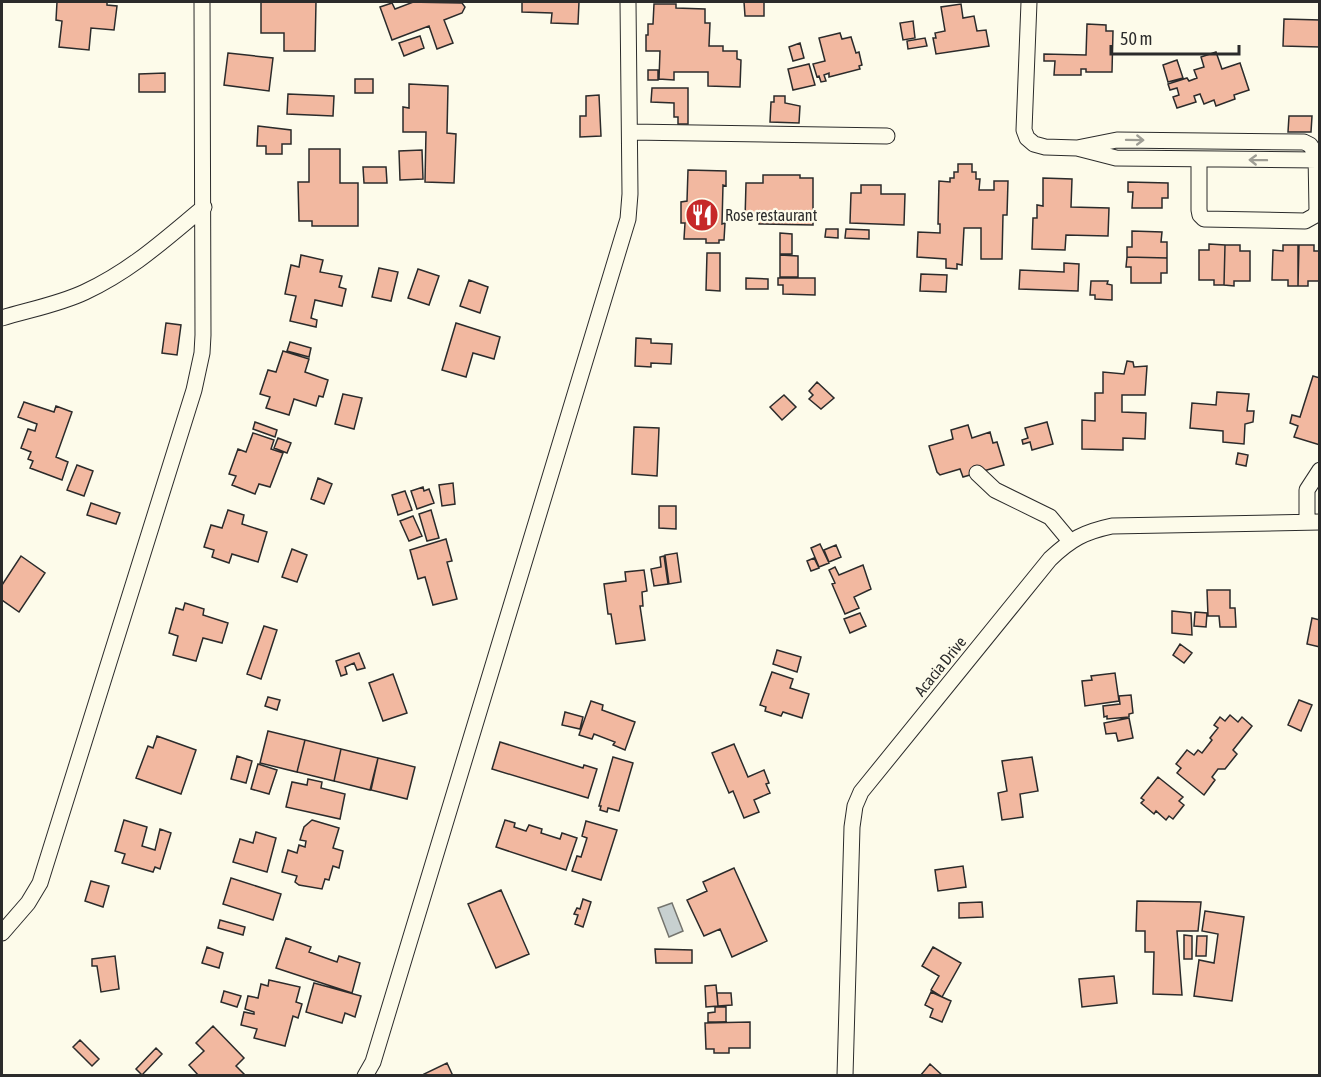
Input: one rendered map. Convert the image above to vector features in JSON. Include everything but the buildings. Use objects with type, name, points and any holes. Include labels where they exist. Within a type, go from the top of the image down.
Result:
[{"type":"street","points":[[2,933],[28,903],[40,883],[194,390],[202,353],[204,207],[201,2]]},
{"type":"street","points":[[365,1076],[373,1062],[623,240],[630,194],[628,2]]},
{"type":"street","points":[[1029,2],[1024,129],[1027,138],[1034,144],[1045,147],[1077,148],[1116,158],[1317,160]]},
{"type":"street","points":[[630,132],[887,136]]},
{"type":"street","points":[[1077,148],[1117,140],[1304,142],[1314,148],[1317,160],[1317,211],[1305,221],[1204,219],[1200,215],[1199,159]]},
{"type":"street","points":[[2,318],[83,294],[120,274],[148,254],[204,207]]},
{"type":"street","points":[[1313,522],[1307,490],[1320,470]]},
{"type":"street","points":[[977,473],[995,490],[1050,517],[1070,541]]},
{"type":"street","name":"Acacia Drive","points":[[845,1076],[852,827],[858,799],[861,792],[1050,559],[1070,541],[1090,530],[1112,526],[1313,522]]},
{"type":"shaded area","points":[[672,903],[683,931],[669,937],[658,908]]},
{"type":"place","name":"Rose restaurant","points":[[702,215]]}]
